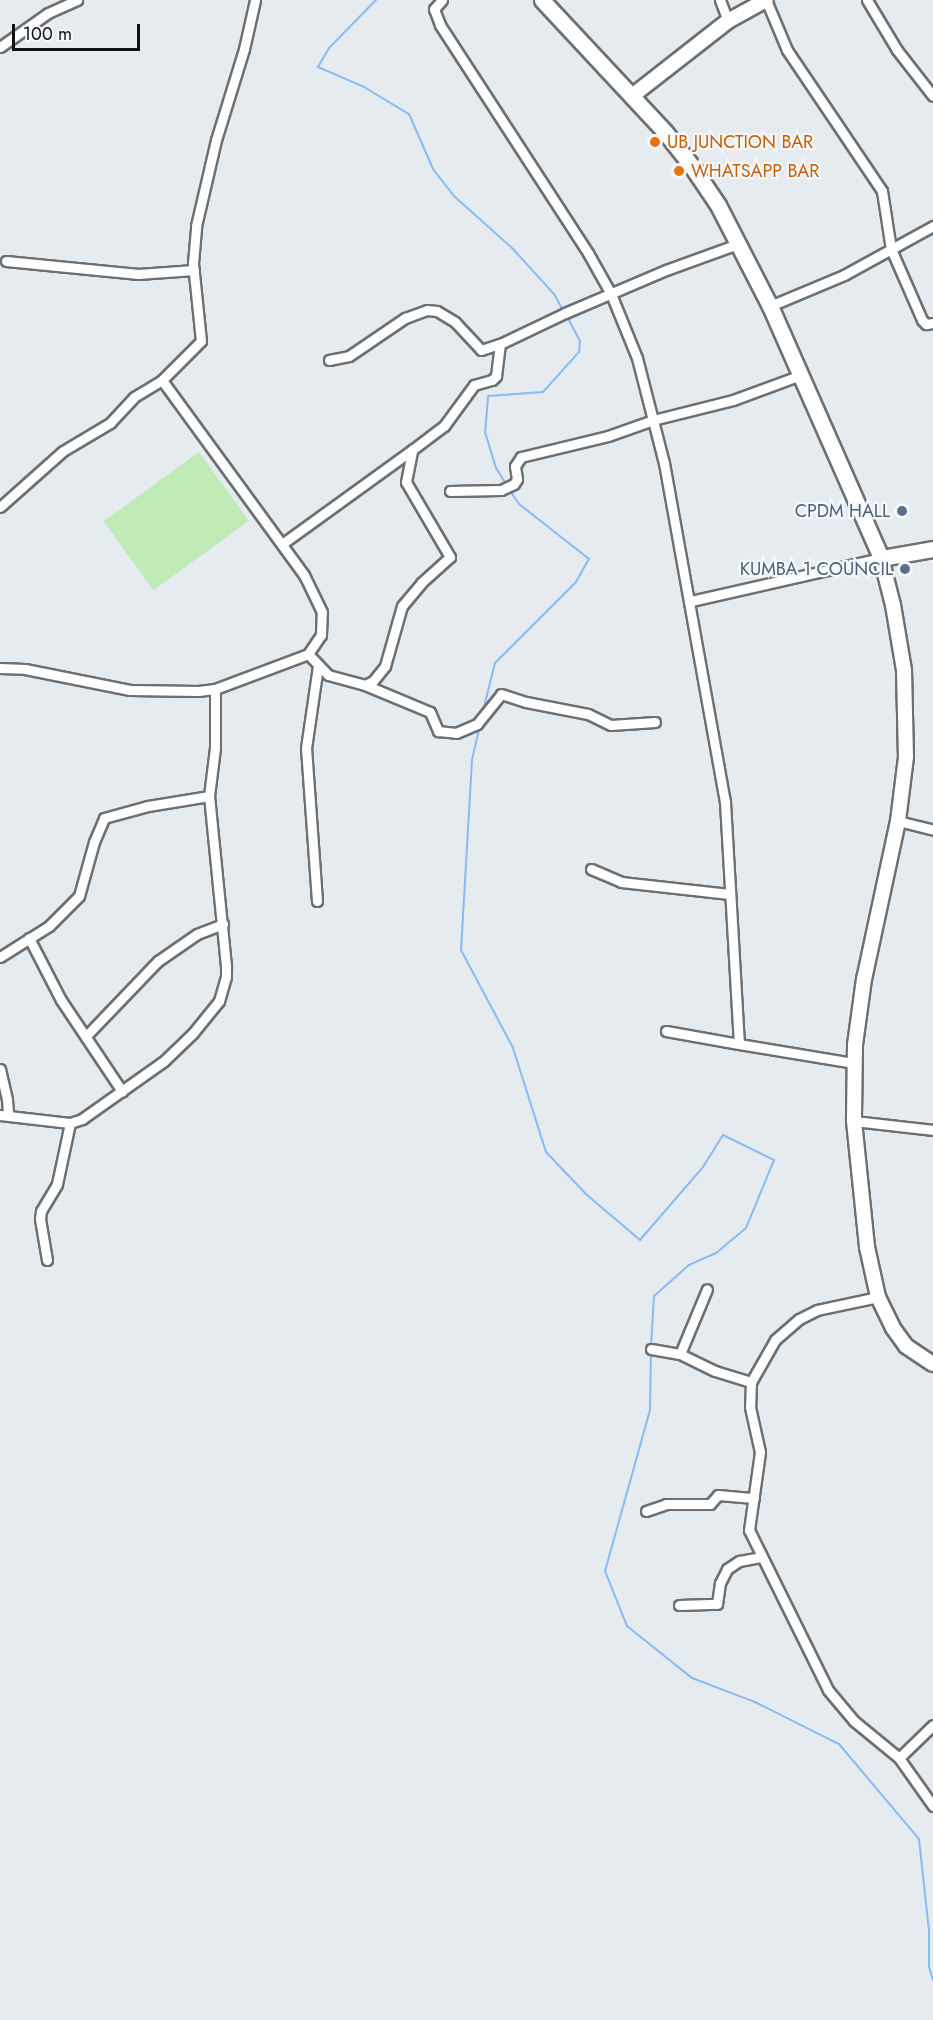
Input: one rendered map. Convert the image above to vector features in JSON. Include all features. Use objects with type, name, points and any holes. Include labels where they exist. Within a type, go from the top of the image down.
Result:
[{"type":"main road","points":[[542,0],[632,96],[691,165],[718,205],[770,306],[881,558],[933,549]]},
{"type":"street","points":[[0,47],[48,13],[77,0]]},
{"type":"street","points":[[0,507],[63,451],[110,423],[134,397],[162,380],[201,341],[194,270],[196,226],[255,0]]},
{"type":"street","points":[[442,0],[434,9],[440,25],[611,294],[637,358],[664,463],[691,601],[724,802],[739,1044]]},
{"type":"street","points":[[720,0],[728,21]]},
{"type":"street","points":[[632,96],[728,21],[766,0],[787,50],[882,191],[891,249],[922,320],[926,324],[933,323]]},
{"type":"street","points":[[867,0],[897,50],[933,96]]},
{"type":"street","points":[[770,306],[844,275],[933,226]]},
{"type":"street","points":[[329,360],[349,356],[405,318],[427,310],[437,311],[455,322],[479,349],[500,344],[554,317],[666,270],[738,244]]},
{"type":"street","points":[[6,261],[138,274],[194,270]]},
{"type":"street","points":[[282,544],[444,426],[474,385],[492,380],[496,376],[500,344]]},
{"type":"street","points":[[450,490],[501,490],[514,484],[517,479],[515,466],[521,457],[608,436],[653,420],[733,400],[801,375]]},
{"type":"street","points":[[0,668],[25,669],[130,690],[198,691],[215,689],[308,654],[321,635],[322,612],[304,575],[162,380]]},
{"type":"street","points":[[365,685],[373,681],[389,658],[402,606],[421,583],[450,557],[406,482],[412,450]]},
{"type":"street","points":[[691,601],[881,558],[893,605],[906,706],[906,757],[898,821],[869,951],[854,1063],[854,1121],[867,1247],[878,1297],[893,1328],[906,1346],[933,1364]]},
{"type":"street","points":[[308,654],[318,666],[336,678],[365,685],[430,712],[438,731],[456,733],[477,724],[501,693],[526,702],[588,714],[610,725],[655,722]]},
{"type":"street","points":[[317,901],[306,748],[318,666]]},
{"type":"street","points":[[0,1069],[4,1115],[70,1123],[82,1119],[165,1061],[193,1033],[219,1001],[226,977],[223,924],[209,796],[215,748],[215,689]]},
{"type":"street","points":[[0,957],[48,926],[79,896],[94,842],[104,818],[148,806],[209,796]]},
{"type":"street","points":[[898,821],[933,830]]},
{"type":"street","points":[[591,869],[621,882],[729,894]]},
{"type":"street","points":[[86,1036],[158,961],[197,934],[223,924]]},
{"type":"street","points":[[29,938],[61,1000],[122,1091]]},
{"type":"street","points":[[666,1031],[854,1063]]},
{"type":"street","points":[[854,1121],[933,1130]]},
{"type":"street","points":[[47,1260],[40,1219],[41,1211],[57,1184],[70,1123]]},
{"type":"street","points":[[680,1354],[707,1289]]},
{"type":"street","points":[[878,1297],[817,1310],[799,1319],[775,1340],[751,1382],[750,1407],[760,1452],[749,1530],[828,1690],[854,1721],[899,1758],[933,1806]]},
{"type":"street","points":[[651,1349],[680,1354],[715,1371],[751,1382]]},
{"type":"street","points":[[646,1511],[666,1504],[710,1504],[718,1495],[754,1498]]},
{"type":"street","points":[[679,1605],[717,1604],[720,1583],[727,1569],[739,1561],[761,1557]]},
{"type":"street","points":[[899,1758],[933,1725]]},
{"type":"green space","points":[[199,452],[249,521],[153,590],[104,521]]},
{"type":"waterway","points":[[376,0],[329,48],[318,67],[364,87],[409,114],[433,169],[454,196],[513,249],[554,294],[564,312]]},
{"type":"waterway","points":[[506,484],[496,468],[485,433],[488,396],[543,392],[579,352],[580,341],[567,317]]},
{"type":"waterway","points":[[483,711],[495,663],[576,582],[589,559],[519,504],[509,489]]},
{"type":"waterway","points":[[480,725],[472,760],[461,950],[513,1048],[546,1152],[587,1195],[640,1240],[703,1167],[723,1135],[774,1160],[746,1228],[716,1253],[689,1265],[654,1296],[651,1346]]},
{"type":"waterway","points":[[651,1352],[650,1410],[605,1571],[627,1626],[692,1678],[755,1702],[839,1744],[919,1839],[929,1931],[929,1967],[933,1980]]},
{"type":"place","name":"UB JUNCTION BAR","points":[[655,142]]},
{"type":"place","name":"WHATSAPP BAR","points":[[679,171]]},
{"type":"place","name":"CPDM HALL","points":[[902,511]]},
{"type":"place","name":"KUMBA 1 COUNCIL","points":[[905,569]]}]
